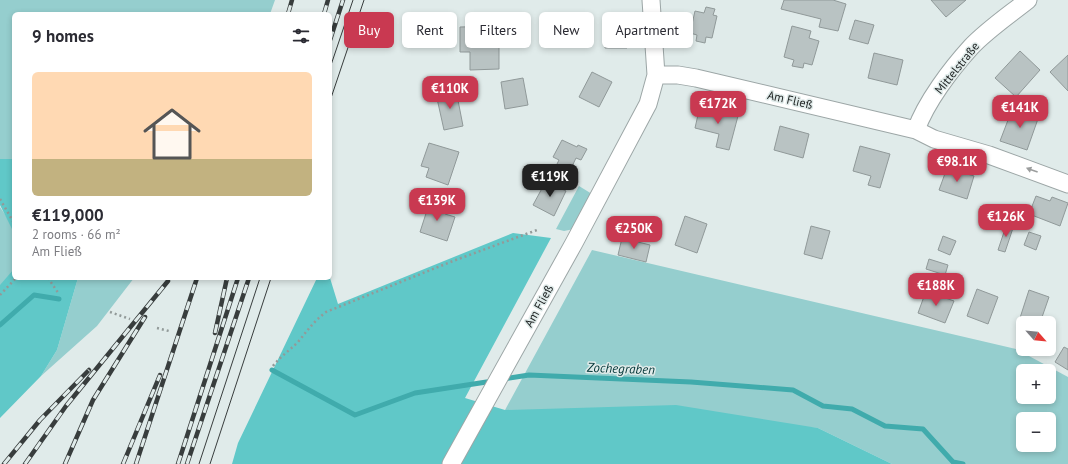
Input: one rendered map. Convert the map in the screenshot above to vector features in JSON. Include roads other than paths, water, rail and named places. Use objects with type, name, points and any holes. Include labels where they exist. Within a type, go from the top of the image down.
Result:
[{"type":"street","points":[[651,0],[656,75]]},
{"type":"street","name":"Mittelstraße","points":[[916,130],[924,112],[971,47],[1028,0]]},
{"type":"street","name":"Am Fließ","points":[[451,464],[635,130],[648,104],[656,75],[678,75],[696,78],[916,130],[934,139],[989,155],[1068,184]]},
{"type":"waterway","name":"Zochegraben","points":[[0,325],[34,295],[59,299]]},
{"type":"waterway","name":"Zochegraben","points":[[272,370],[355,415],[415,393],[493,381]]},
{"type":"waterway","name":"Zochegraben","points":[[503,379],[529,375],[691,382],[793,390],[823,406],[852,409],[885,426],[923,429],[953,462],[963,464]]},
{"type":"tram line","points":[[332,62],[353,0]]},
{"type":"tram line","points":[[332,95],[364,0]]},
{"type":"tram line","points":[[199,464],[259,280]]},
{"type":"tram line","points":[[210,464],[270,280]]},
{"type":"railway","points":[[289,12],[292,0]]},
{"type":"railway","points":[[325,12],[328,0]]},
{"type":"railway","points":[[332,34],[343,0]]},
{"type":"railway","points":[[136,464],[196,280]]},
{"type":"railway","points":[[215,333],[227,280]]},
{"type":"railway","points":[[178,464],[237,280]]},
{"type":"railway","points":[[187,464],[248,280]]},
{"type":"railway","points":[[25,464],[66,406],[168,281]]},
{"type":"railway","points":[[65,464],[93,400],[145,317]]},
{"type":"railway","points":[[4,464],[40,420],[89,370]]},
{"type":"railway","points":[[123,464],[160,375]]}]
